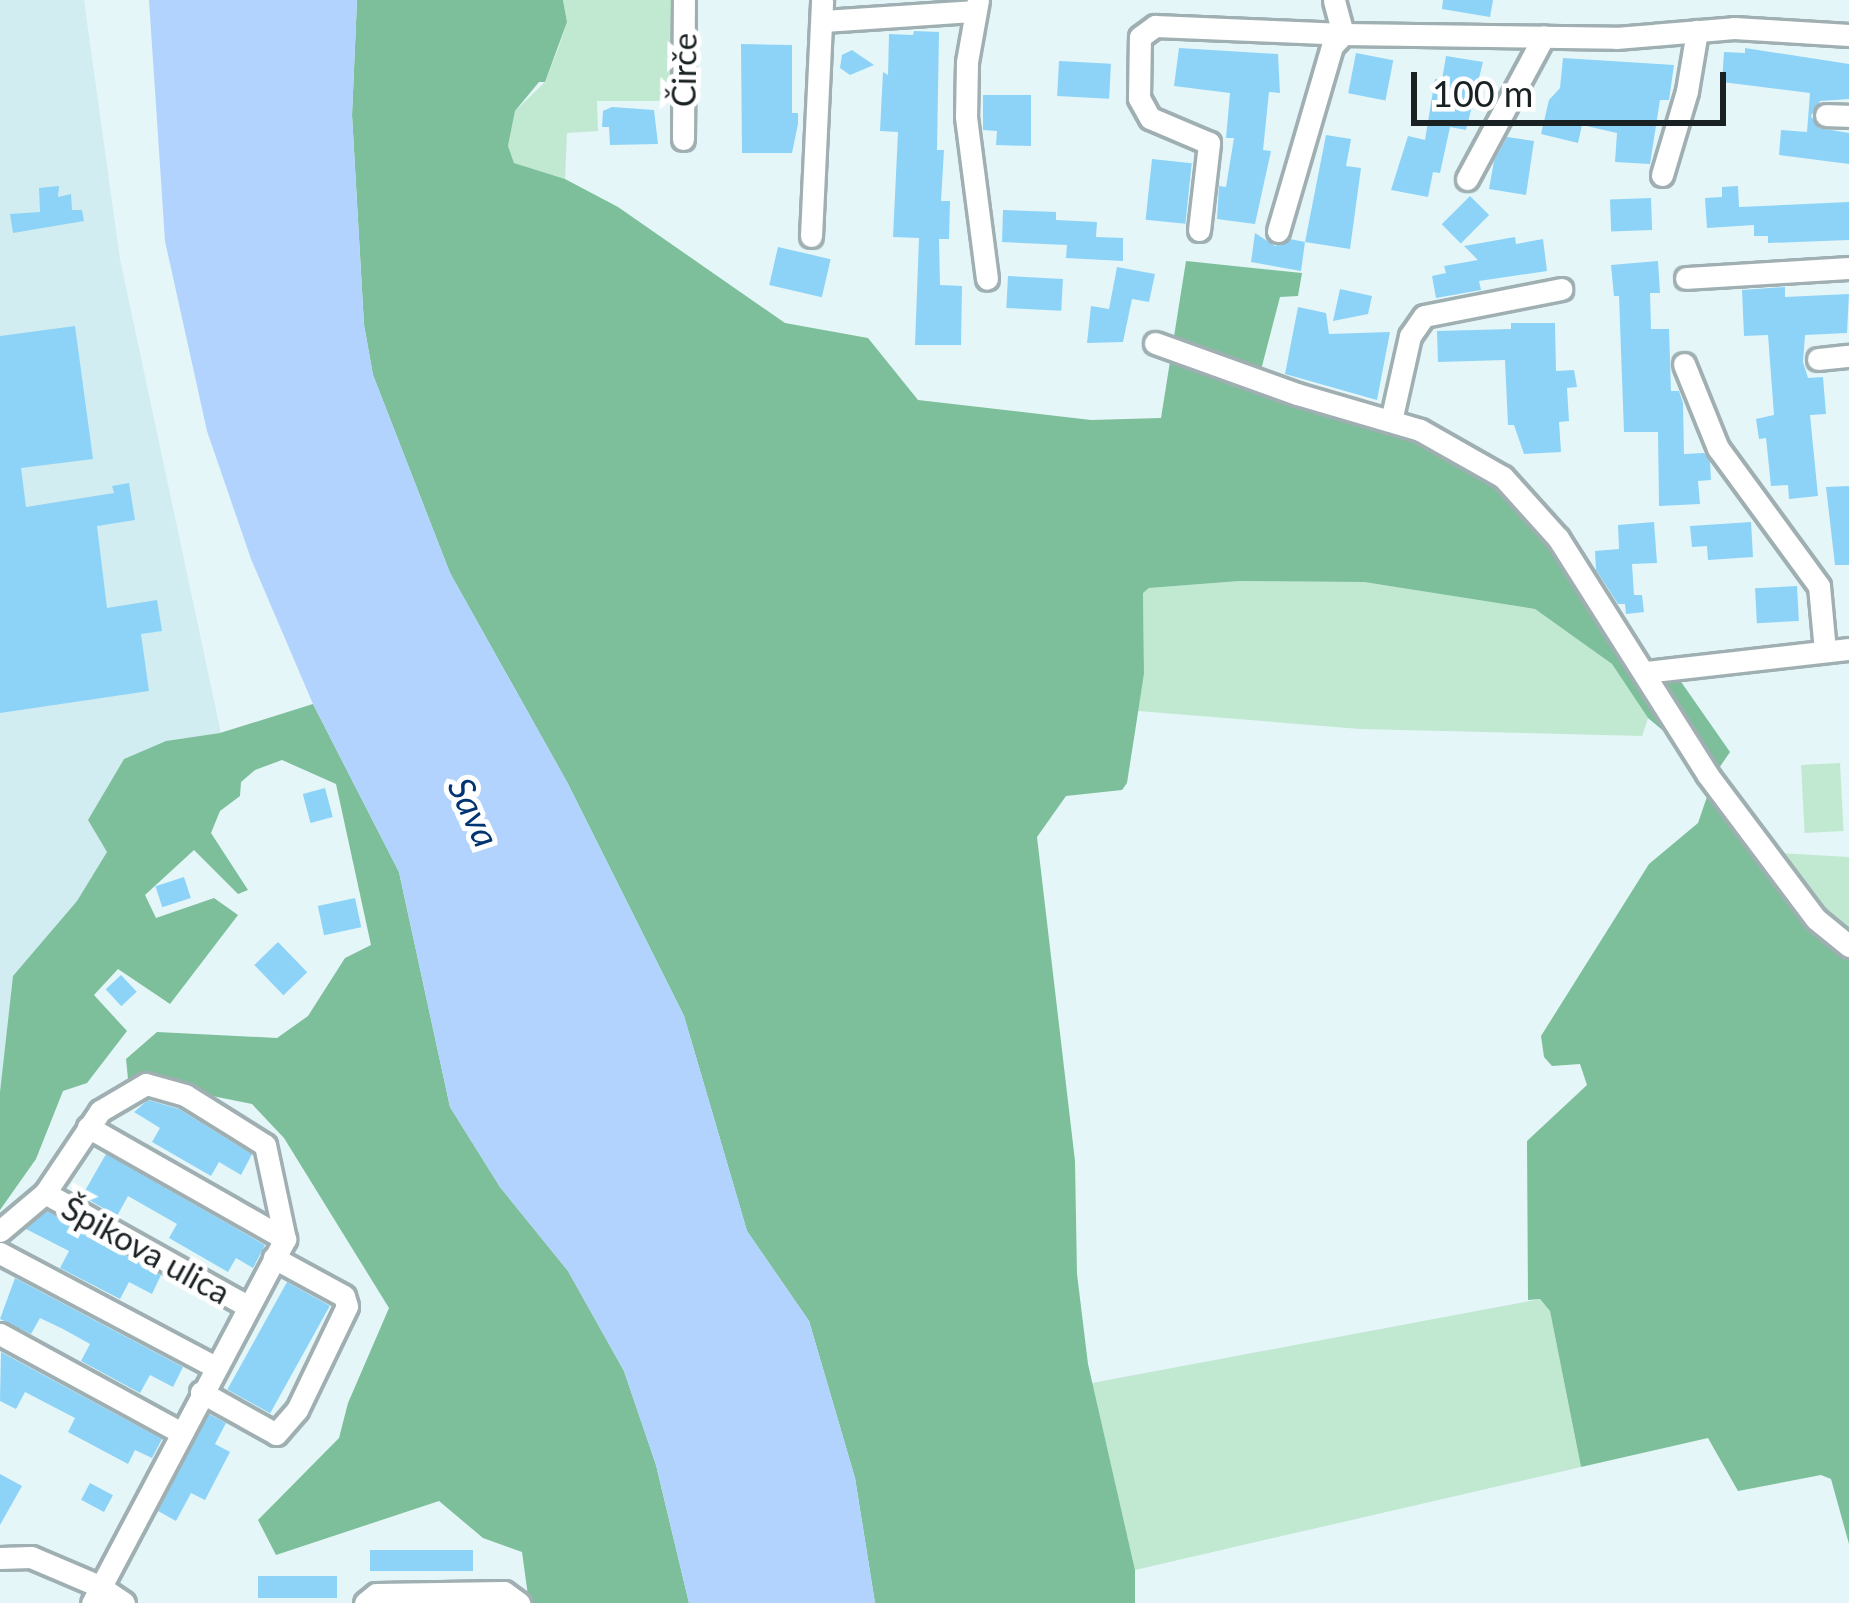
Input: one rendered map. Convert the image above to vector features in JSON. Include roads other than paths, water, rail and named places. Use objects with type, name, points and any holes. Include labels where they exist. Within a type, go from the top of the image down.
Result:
[{"type":"street","name":"Čirče","points":[[682,140],[684,0]]},
{"type":"street","points":[[1334,0],[1343,34]]},
{"type":"street","points":[[811,236],[822,11],[975,6],[966,117],[986,279]]},
{"type":"street","points":[[1198,230],[1209,143],[1150,118],[1139,98],[1140,37],[1156,26],[1616,38],[1697,31],[1849,35]]},
{"type":"street","points":[[1662,175],[1687,91],[1697,31]]},
{"type":"street","points":[[1278,231],[1331,46],[1343,34]]},
{"type":"street","points":[[1467,179],[1544,36]]},
{"type":"street","points":[[1687,278],[1849,268]]},
{"type":"street","points":[[1391,421],[1410,336],[1424,316],[1561,290]]},
{"type":"street","points":[[1155,343],[1455,446],[1524,496],[1558,538],[1646,672],[1706,774],[1816,919],[1849,946]]},
{"type":"street","points":[[1818,359],[1849,356]]},
{"type":"street","points":[[1684,364],[1718,448],[1819,586],[1825,652]]},
{"type":"street","points":[[1646,672],[1750,664],[1849,649]]},
{"type":"street","name":"Špikova ulica","points":[[0,1231],[44,1193],[100,1111],[146,1084],[184,1096],[265,1145],[279,1249],[95,1594]]},
{"type":"street","name":"Špikova ulica","points":[[88,1127],[344,1296],[347,1306],[296,1410],[276,1433],[202,1392]]},
{"type":"street","name":"Špikova ulica","points":[[44,1193],[247,1306]]},
{"type":"street","name":"Špikova ulica","points":[[0,1253],[215,1367]]},
{"type":"street","points":[[0,1334],[181,1432]]},
{"type":"street","points":[[0,1558],[31,1557],[95,1594],[124,1603]]},
{"type":"street","points":[[364,1603],[376,1594],[503,1592],[519,1603]]},
{"type":"water","name":"Sava","points":[[149,0],[357,0],[352,115],[364,325],[373,375],[450,573],[567,782],[684,1016],[747,1231],[809,1321],[855,1478],[875,1603],[689,1603],[656,1465],[624,1371],[568,1271],[500,1187],[450,1107],[399,872],[313,704],[251,559],[207,431],[165,241]]}]
